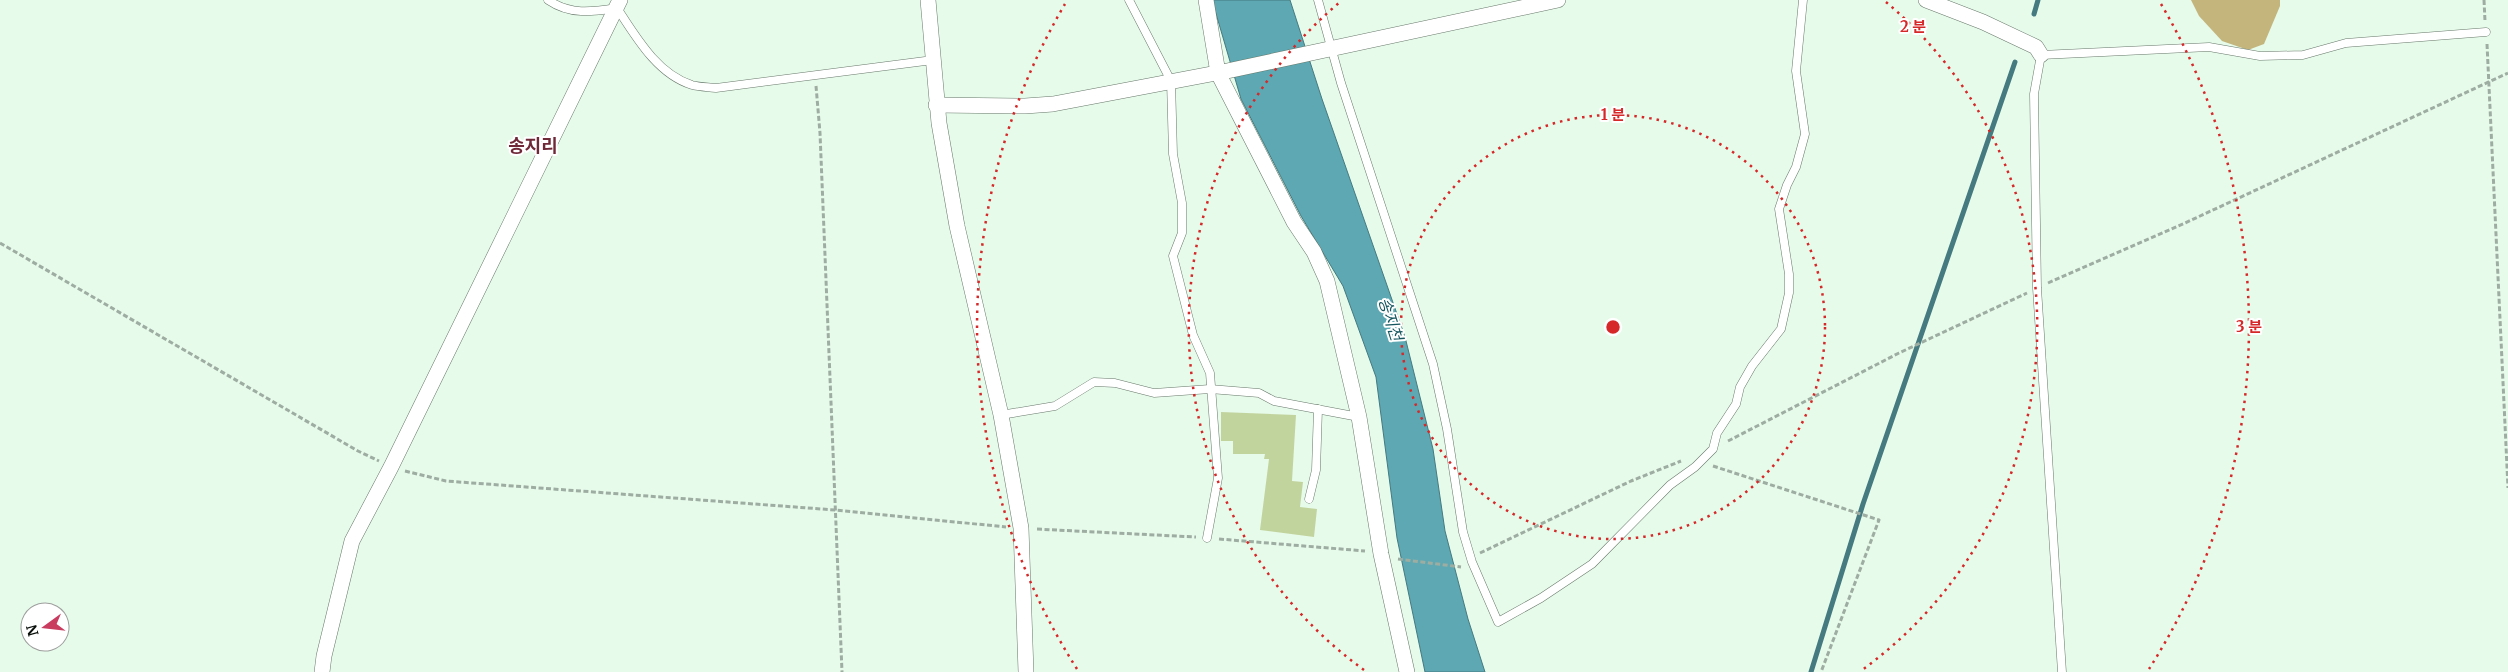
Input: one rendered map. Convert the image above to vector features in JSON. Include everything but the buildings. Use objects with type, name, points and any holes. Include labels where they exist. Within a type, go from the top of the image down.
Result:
[{"type":"street","points":[[928,0],[936,105],[957,226],[1001,415],[1021,528],[1026,672]]},
{"type":"street","points":[[1206,0],[1223,72],[1294,222],[1314,252],[1327,281],[1359,417],[1382,554],[1407,672]]},
{"type":"street","points":[[936,105],[1026,106],[1053,104],[1223,72],[1558,0]]},
{"type":"street","points":[[1926,0],[1983,22],[2038,51]]},
{"type":"street","points":[[322,672],[324,656],[352,541],[391,467],[618,4]]},
{"type":"lane","points":[[548,0],[571,11],[590,12],[618,4],[640,44],[663,69],[692,85],[716,88],[933,60]]},
{"type":"lane","points":[[1129,0],[1171,81],[1173,154],[1182,203],[1182,233],[1173,256],[1174,266],[1193,335],[1210,373],[1218,478],[1207,538]]},
{"type":"lane","points":[[1318,0],[1324,50],[1433,364],[1447,429],[1463,532],[1472,562],[1498,622],[1541,598],[1592,564],[1670,485],[1694,467],[1713,449],[1717,433],[1736,404],[1740,387],[1752,366],[1781,329],[1789,293],[1789,274],[1779,209],[1796,166],[1805,134],[1796,70],[1803,0]]},
{"type":"lane","points":[[2062,672],[2037,288],[2034,94],[2038,51],[2209,48],[2260,56],[2303,55],[2346,43],[2486,32]]},
{"type":"lane","points":[[1001,415],[1026,413],[1055,406],[1094,382],[1115,383],[1154,393],[1210,389],[1260,393],[1274,401],[1359,417]]},
{"type":"lane","points":[[1309,499],[1316,470],[1318,409]]},
{"type":"path","points":[[2484,0],[2508,488]]},
{"type":"path","points":[[1899,353],[2508,73]]},
{"type":"path","points":[[815,76],[820,133],[842,672]]},
{"type":"path","points":[[0,243],[358,451],[391,467],[446,481],[834,510],[1021,528]]},
{"type":"path","points":[[1713,449],[1704,461],[1713,466],[1879,520],[1821,672]]},
{"type":"path","points":[[1391,558],[1461,567]]},
{"type":"shaded area","points":[[2191,0],[2280,0],[2280,6],[2264,44],[2248,50],[2222,41],[2199,16]]},
{"type":"water","name":"송지천","points":[[1212,0],[1290,0],[1322,99],[1405,337],[1433,449],[1445,531],[1468,619],[1485,672],[1425,672],[1397,538],[1376,377],[1343,286],[1301,216],[1241,99]]},
{"type":"waterway","points":[[2034,14],[2038,0]]},
{"type":"waterway","points":[[1811,672],[1863,504],[2015,62]]},
{"type":"district","name":"송지리","points":[[533,146]]}]
